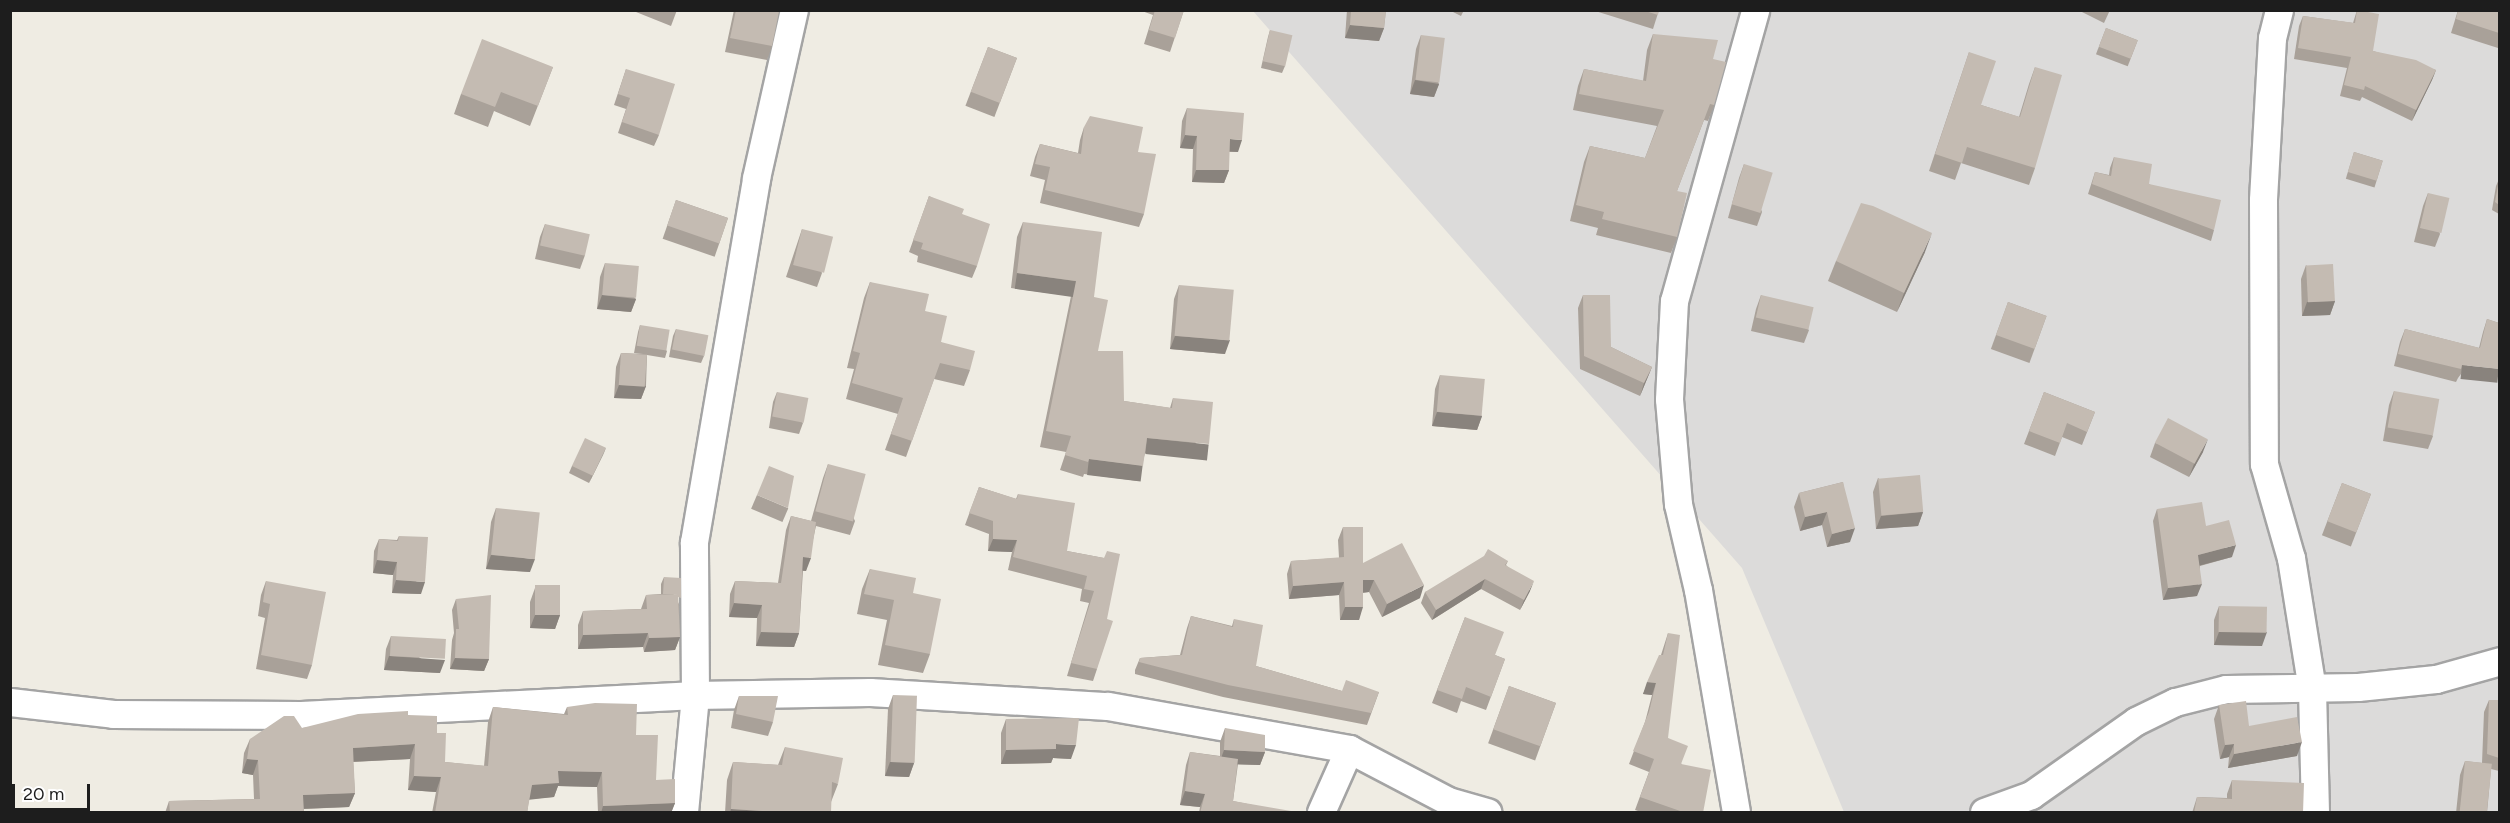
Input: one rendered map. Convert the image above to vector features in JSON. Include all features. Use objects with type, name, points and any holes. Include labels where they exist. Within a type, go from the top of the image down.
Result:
[{"type":"street","points":[[684,813],[695,695],[694,542],[756,178],[794,10]]},
{"type":"street","points":[[1736,813],[1698,590],[1678,504],[1669,399],[1674,301],[1755,10]]},
{"type":"street","points":[[2278,10],[2272,38],[2263,200],[2264,464],[2291,558],[2312,689],[2315,813]]},
{"type":"street","points":[[1984,813],[2031,795],[2136,721],[2175,702],[2226,688],[2312,689],[2436,679],[2499,661]]},
{"type":"street","points":[[10,702],[113,714],[301,715],[695,695],[870,692],[1108,706],[1348,749],[1448,801],[1486,813]]},
{"type":"street","points":[[1321,813],[1348,749]]},
{"type":"shaded area","points":[[1253,11],[2499,11],[2499,812],[1844,812],[1742,568]]},
{"type":"building","points":[[736,10],[779,11],[772,46],[730,38]]},
{"type":"building","points":[[1155,10],[1184,10],[1175,38],[1149,30]]},
{"type":"building","points":[[1351,10],[1386,10],[1384,28],[1350,25]]},
{"type":"building","points":[[1642,10],[1659,10],[1658,15]]},
{"type":"building","points":[[2357,10],[2379,14],[2373,51],[2416,60],[2436,70],[2416,110],[2365,86],[2364,90],[2344,85],[2351,57],[2298,48],[2303,16],[2355,23]]},
{"type":"building","points":[[2458,10],[2495,10],[2499,12],[2499,33],[2456,19]]},
{"type":"building","points":[[2106,28],[2138,40],[2131,59],[2099,47]]},
{"type":"building","points":[[1270,30],[1292,35],[1285,66],[1263,61]]},
{"type":"building","points":[[1653,34],[1718,40],[1713,59],[1726,62],[1714,105],[1710,104],[1677,191],[1687,193],[1677,237],[1602,219],[1604,212],[1576,205],[1590,146],[1645,158],[1664,110],[1579,94],[1584,69],[1646,81]]},
{"type":"building","points":[[1421,35],[1445,38],[1439,83],[1416,80]]},
{"type":"building","points":[[482,39],[553,67],[538,106],[501,92],[495,107],[461,94]]},
{"type":"building","points":[[988,47],[1017,58],[1000,103],[971,92]]},
{"type":"building","points":[[1969,52],[1996,61],[1981,105],[2020,117],[2035,67],[2062,75],[2035,168],[1967,147],[1962,163],[1935,154]]},
{"type":"building","points":[[626,69],[675,84],[659,135],[622,122],[630,98],[618,94]]},
{"type":"building","points":[[1187,108],[1244,113],[1242,140],[1230,139],[1229,170],[1196,170],[1197,136],[1185,135]]},
{"type":"building","points":[[1090,116],[1143,127],[1138,152],[1156,154],[1144,214],[1045,190],[1050,167],[1035,164],[1040,144],[1081,154],[1084,127]]},
{"type":"building","points":[[2354,152],[2383,161],[2377,181],[2348,172]]},
{"type":"building","points":[[2114,157],[2152,164],[2149,184],[2221,200],[2214,230],[2092,184],[2095,172],[2111,176]]},
{"type":"building","points":[[1744,164],[1773,173],[1760,213],[1732,204]]},
{"type":"building","points":[[2499,179],[2499,205],[2495,202]]},
{"type":"building","points":[[2428,193],[2449,198],[2441,233],[2420,228]]},
{"type":"building","points":[[929,196],[964,209],[962,214],[990,224],[977,266],[921,249],[923,243],[913,240]]},
{"type":"building","points":[[676,200],[728,218],[719,243],[667,226]]},
{"type":"building","points":[[1861,203],[1873,206],[1932,233],[1904,293],[1836,261]]},
{"type":"building","points":[[1023,222],[1102,232],[1094,297],[1108,300],[1098,351],[1123,351],[1124,401],[1172,408],[1173,398],[1213,402],[1209,444],[1147,438],[1143,466],[1089,459],[1088,462],[1065,455],[1071,436],[1046,431],[1076,281],[1017,273]]},
{"type":"building","points":[[545,224],[590,234],[585,256],[540,245]]},
{"type":"building","points":[[802,229],[833,237],[824,273],[793,265]]},
{"type":"building","points":[[605,263],[639,266],[636,298],[602,295]]},
{"type":"building","points":[[2333,264],[2335,301],[2308,302],[2306,265]]},
{"type":"building","points":[[870,282],[929,294],[925,311],[947,316],[941,342],[975,351],[970,370],[940,363],[912,441],[891,434],[903,398],[852,383],[860,353],[853,351]]},
{"type":"building","points":[[1179,285],[1234,290],[1229,341],[1175,336]]},
{"type":"building","points":[[1583,295],[1610,295],[1611,347],[1652,367],[1644,383],[1584,356]]},
{"type":"building","points":[[1761,295],[1814,307],[1808,330],[1756,317]]},
{"type":"building","points":[[2008,302],[2047,316],[2035,349],[1996,335]]},
{"type":"building","points":[[2487,319],[2499,323],[2499,369],[2462,365],[2461,369],[2398,354],[2405,329],[2480,348]]},
{"type":"building","points":[[640,325],[670,330],[666,350],[637,346]]},
{"type":"building","points":[[676,329],[708,335],[704,356],[672,350]]},
{"type":"building","points":[[621,353],[647,355],[645,387],[619,385]]},
{"type":"building","points":[[1440,375],[1485,379],[1482,416],[1437,412]]},
{"type":"building","points":[[2394,391],[2439,399],[2433,435],[2388,427]]},
{"type":"building","points":[[777,392],[808,398],[804,423],[772,417]]},
{"type":"building","points":[[2044,392],[2095,412],[2087,432],[2067,423],[2060,443],[2029,431]]},
{"type":"building","points":[[2168,418],[2208,439],[2195,464],[2155,443]]},
{"type":"building","points":[[585,438],[606,448],[593,476],[572,466]]},
{"type":"building","points":[[828,464],[866,474],[853,521],[815,511]]},
{"type":"building","points":[[769,466],[794,476],[788,508],[757,495]]},
{"type":"building","points":[[1920,475],[1923,512],[1881,516],[1878,479]]},
{"type":"building","points":[[1843,482],[1855,528],[1832,534],[1827,512],[1805,517],[1799,493]]},
{"type":"building","points":[[2342,483],[2371,494],[2356,532],[2327,521]]},
{"type":"building","points":[[979,487],[1017,499],[1018,494],[1075,503],[1067,551],[1104,558],[1107,551],[1120,554],[1107,619],[1113,621],[1097,669],[1071,663],[1094,591],[1084,589],[1087,576],[1013,557],[1017,540],[993,539],[993,521],[969,513]]},
{"type":"building","points":[[2202,502],[2206,526],[2229,520],[2236,545],[2198,555],[2202,584],[2168,588],[2157,509]]},
{"type":"building","points":[[496,508],[540,513],[535,559],[491,555]]},
{"type":"building","points":[[791,516],[816,522],[811,558],[803,557],[799,633],[761,632],[762,605],[734,603],[735,581],[781,583]]},
{"type":"building","points":[[1343,527],[1363,527],[1363,563],[1402,543],[1424,585],[1387,604],[1374,580],[1363,580],[1363,607],[1345,607],[1344,582],[1293,586],[1291,561],[1344,557]]},
{"type":"building","points":[[399,536],[428,537],[425,582],[396,580],[397,562],[377,560],[379,539],[398,541]]},
{"type":"building","points":[[1488,549],[1508,561],[1505,565],[1534,581],[1524,600],[1485,579],[1436,610],[1425,592],[1484,556]]},
{"type":"building","points":[[870,569],[916,578],[913,593],[941,599],[930,654],[885,645],[894,600],[864,594]]},
{"type":"building","points":[[664,577],[681,578],[681,598],[678,594],[663,594]]},
{"type":"building","points":[[266,581],[326,592],[312,665],[261,655],[270,604],[263,602]]},
{"type":"building","points":[[535,585],[560,585],[560,615],[535,615]]},
{"type":"building","points":[[678,594],[680,637],[649,638],[648,633],[583,635],[583,611],[647,609],[646,595]]},
{"type":"building","points":[[491,595],[489,659],[455,658],[456,629],[459,629],[456,599]]},
{"type":"building","points":[[2219,606],[2267,607],[2267,633],[2219,632]]},
{"type":"building","points":[[1191,616],[1233,627],[1234,619],[1263,625],[1256,666],[1342,691],[1346,680],[1379,692],[1371,713],[1228,685],[1139,662],[1140,658],[1182,655]]},
{"type":"building","points":[[1465,617],[1504,632],[1495,655],[1505,659],[1491,697],[1466,687],[1462,699],[1437,690]]},
{"type":"building","points":[[1668,633],[1680,635],[1668,738],[1688,746],[1681,764],[1711,770],[1703,813],[1686,813],[1640,797],[1654,759],[1633,751],[1649,712],[1656,683],[1647,682],[1659,655],[1663,655]]},
{"type":"building","points":[[391,636],[446,639],[445,659],[390,656]]},
{"type":"building","points":[[1509,686],[1556,703],[1540,746],[1493,729]]},
{"type":"building","points":[[893,695],[917,696],[915,763],[891,762]]},
{"type":"building","points":[[739,696],[778,696],[773,722],[736,714]]},
{"type":"building","points":[[2489,700],[2499,700],[2499,758],[2487,754]]},
{"type":"building","points":[[2246,701],[2249,726],[2297,717],[2302,742],[2234,754],[2234,744],[2225,745],[2219,705]]},
{"type":"building","points":[[595,703],[637,704],[636,735],[658,735],[656,780],[675,779],[675,803],[603,806],[602,772],[558,771],[559,783],[532,785],[527,813],[435,813],[441,777],[414,776],[415,744],[353,748],[355,793],[303,795],[304,813],[170,813],[169,801],[260,799],[258,760],[247,759],[250,739],[284,716],[294,716],[302,728],[358,714],[408,711],[408,715],[437,716],[437,733],[446,733],[445,762],[488,766],[493,707],[568,715],[567,707]]},
{"type":"building","points":[[1079,718],[1076,745],[1056,744],[1056,749],[1006,750],[1006,719]]},
{"type":"building","points":[[1225,728],[1265,735],[1265,752],[1224,750]]},
{"type":"building","points":[[785,747],[843,758],[838,784],[832,782],[831,813],[731,809],[733,762],[782,765]]},
{"type":"building","points":[[1190,752],[1238,759],[1233,801],[1291,811],[1291,813],[1200,813],[1205,794],[1185,791]]},
{"type":"building","points":[[2465,761],[2492,764],[2487,812],[2460,812]]},
{"type":"building","points":[[2232,780],[2304,783],[2303,813],[2194,813],[2197,797],[2232,799]]}]
